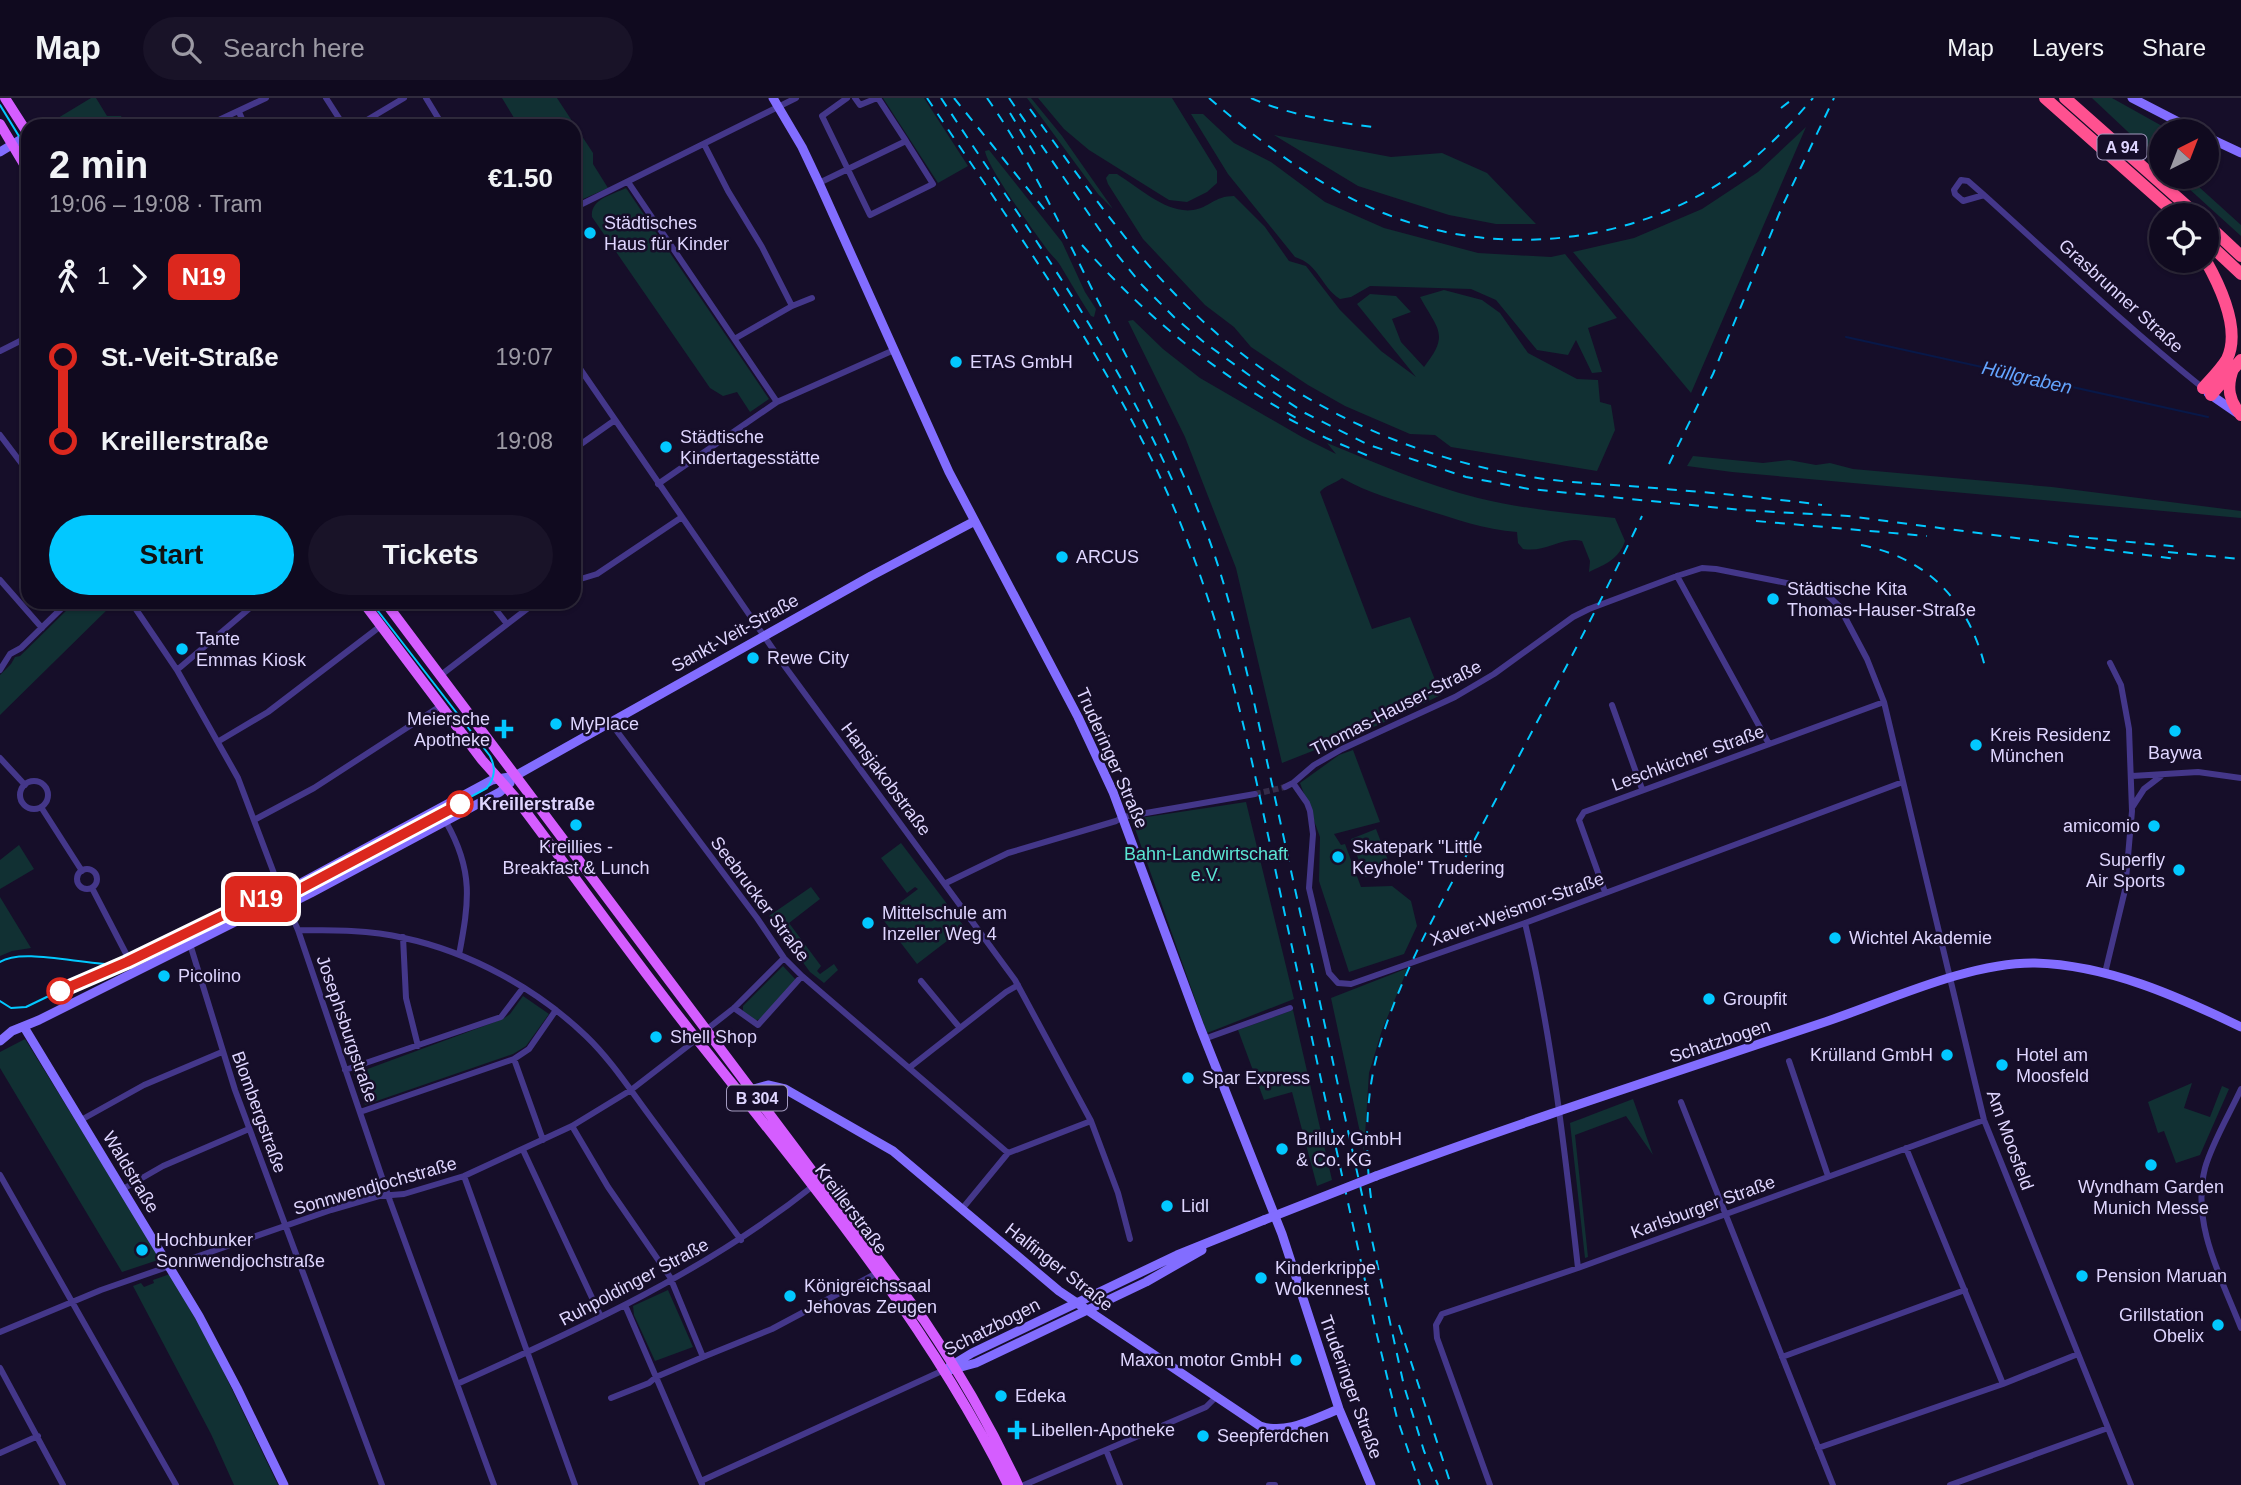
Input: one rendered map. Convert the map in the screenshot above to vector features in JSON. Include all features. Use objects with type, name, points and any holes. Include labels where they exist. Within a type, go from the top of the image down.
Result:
[{"type":"highway","name":"A 94","points":[[2045,98],[2164,203]]},
{"type":"highway","name":"A 94","points":[[2065,98],[2183,203]]},
{"type":"highway","points":[[2137,179],[2155,203]]},
{"type":"highway","points":[[2219,235],[2241,256]]},
{"type":"highway","points":[[2219,254],[2241,274]]},
{"type":"highway","points":[[2207,392],[2228,358],[2233,341],[2228,310],[2213,273]]},
{"type":"highway","points":[[2207,392],[2237,365]]},
{"type":"highway","points":[[2237,365],[2228,387],[2241,416]]},
{"type":"main road","points":[[5,98],[21,124]]},
{"type":"main road","points":[[0,124],[21,160]]},
{"type":"main road","name":"Kreillerstraße","points":[[369,609],[498,778],[886,1268],[996,1439],[1018,1485]]},
{"type":"main road","name":"Kreillerstraße","points":[[390,609],[701,1035]]},
{"type":"main road","name":"Kreillerstraße","points":[[753,1098],[877,1273],[952,1368],[1008,1485]]},
{"type":"street","points":[[222,119],[266,98]]},
{"type":"street","points":[[326,98],[340,119]]},
{"type":"street","points":[[369,119],[404,98]]},
{"type":"street","points":[[426,98],[439,119]]},
{"type":"street","name":"Truderinger Straße","points":[[773,98],[819,183],[973,522],[1078,717],[1124,817],[1205,1039],[1286,1247],[1339,1409],[1371,1485]]},
{"type":"street","points":[[581,205],[796,98]]},
{"type":"street","points":[[847,98],[822,116],[870,215],[933,184],[878,98],[860,105],[855,98]]},
{"type":"street","points":[[2132,98],[2173,119]]},
{"type":"street","points":[[239,112],[242,119]]},
{"type":"street","points":[[0,152],[21,139]]},
{"type":"street","points":[[819,183],[906,141]]},
{"type":"street","points":[[2219,143],[2241,153]]},
{"type":"street","points":[[704,144],[792,306]]},
{"type":"street","points":[[628,182],[778,402]]},
{"type":"street","name":"Grasbrunner Straße","points":[[1984,195],[2156,349],[2207,392],[2241,416]]},
{"type":"street","points":[[736,338],[792,306],[812,298]]},
{"type":"street","points":[[0,351],[21,340]]},
{"type":"street","points":[[659,484],[778,402],[894,350]]},
{"type":"street","name":"Hansjakobstraße","points":[[581,377],[615,421],[764,636],[1018,985],[1091,1121],[1118,1193],[1130,1239]]},
{"type":"street","points":[[581,444],[615,421]]},
{"type":"street","points":[[0,435],[21,463]]},
{"type":"street","points":[[581,579],[597,574],[682,517]]},
{"type":"street","name":"Sankt-Veit-Straße","points":[[284,898],[288,890],[498,778],[514,776],[871,576],[973,522]]},
{"type":"street","name":"Thomas-Hauser-Straße","points":[[1284,787],[1342,749],[1455,697],[1589,609],[1677,576],[1702,568],[1716,569],[1806,586],[1822,590],[1831,597]]},
{"type":"street","points":[[1677,576],[1769,744]]},
{"type":"street","points":[[0,580],[21,604]]},
{"type":"street","name":"Am Moosfeld","points":[[1831,597],[1857,638],[1884,702],[1984,1119],[2131,1485]]},
{"type":"street","points":[[25,609],[42,628]]},
{"type":"street","points":[[0,670],[10,654],[21,648],[61,609]]},
{"type":"street","name":"Josephsburgstraße","points":[[137,609],[177,670],[237,776],[298,930],[388,1196],[494,1485]]},
{"type":"street","points":[[177,670],[249,609]]},
{"type":"street","points":[[495,609],[507,624]]},
{"type":"street","points":[[441,675],[527,609]]},
{"type":"street","points":[[219,741],[268,712],[382,625]]},
{"type":"street","points":[[2105,973],[2125,890],[2132,807],[2129,731],[2121,685],[2110,663]]},
{"type":"street","name":"Leschkircher Straße","points":[[1605,892],[1579,820],[1584,812],[1884,702]]},
{"type":"street","points":[[254,820],[337,774],[442,705]]},
{"type":"street","points":[[1612,705],[1642,789]]},
{"type":"street","name":"Seebrucker Straße","points":[[610,722],[784,958],[1008,1153]]},
{"type":"street","points":[[0,758],[24,785]]},
{"type":"street","points":[[2132,776],[2198,772],[2241,778]]},
{"type":"street","points":[[2132,807],[2144,789],[2163,774]]},
{"type":"street","points":[[507,788],[514,776]]},
{"type":"street","points":[[38,782],[45,787],[48,796],[41,807],[33,809],[23,804],[20,793],[24,785],[38,782]]},
{"type":"street","name":"Xaver-Weismor-Straße","points":[[1293,783],[1310,811],[1312,834],[1309,888],[1329,973],[1338,983],[1351,984],[1525,923],[1903,782]]},
{"type":"street","name":"Sankt-Veit-Straße","points":[[0,1041],[12,1031],[284,898],[299,899],[507,788]]},
{"type":"street","points":[[946,883],[1007,853],[1124,817],[1255,794]]},
{"type":"street","points":[[41,807],[82,871]]},
{"type":"street","points":[[446,822],[466,868],[466,921],[459,955]]},
{"type":"street","points":[[82,871],[91,870],[96,873],[97,880],[92,888]]},
{"type":"street","points":[[82,871],[78,878],[79,884],[83,888],[92,888]]},
{"type":"street","points":[[92,888],[135,971]]},
{"type":"street","points":[[1525,923],[1544,1011],[1578,1268]]},
{"type":"street","points":[[298,930],[363,932],[403,937],[459,955],[523,988],[555,1010],[587,1037],[631,1090],[741,1240]]},
{"type":"street","points":[[403,937],[406,998],[418,1046]]},
{"type":"street","name":"Blombergstraße","points":[[190,944],[222,1052],[249,1129],[382,1485]]},
{"type":"street","name":"Sonnwendjochstraße","points":[[0,1332],[72,1302],[331,1210],[404,1194],[464,1176],[523,1150],[572,1126],[631,1090],[734,1008],[784,958]]},
{"type":"street","name":"Schatzbogen","points":[[952,1368],[1076,1303],[1177,1255],[1376,1176],[1950,978],[1996,967],[2033,963],[2065,965],[2105,973],[2169,995],[2241,1027]]},
{"type":"street","points":[[734,1008],[758,1026],[802,976]]},
{"type":"street","points":[[920,981],[960,1028]]},
{"type":"street","points":[[909,1068],[1018,985]]},
{"type":"street","points":[[345,1070],[501,1017],[523,988]]},
{"type":"street","points":[[1205,1039],[1290,1008]]},
{"type":"street","points":[[360,1112],[514,1059],[529,1049],[555,1010]]},
{"type":"street","name":"Waldstraße","points":[[24,1027],[215,1346],[284,1485]]},
{"type":"street","points":[[81,1120],[144,1085],[222,1052]]},
{"type":"street","points":[[514,1059],[543,1140]]},
{"type":"street","points":[[1789,1062],[1828,1176]]},
{"type":"street","name":"Halfinger Straße","points":[[753,1098],[773,1086],[789,1091],[893,1152],[1050,1284],[1255,1423],[1271,1429],[1287,1429],[1339,1409]]},
{"type":"street","points":[[2241,1089],[2206,1165],[2200,1197],[2204,1234],[2241,1328]]},
{"type":"street","points":[[1681,1102],[1723,1214],[1833,1485]]},
{"type":"street","name":"Karlsburger Straße","points":[[1490,1485],[1437,1338],[1438,1318],[1450,1311],[1578,1268],[1984,1119]]},
{"type":"street","points":[[962,1209],[1008,1153],[1091,1121]]},
{"type":"street","points":[[572,1126],[608,1187],[672,1282],[703,1357]]},
{"type":"street","points":[[123,1189],[163,1166],[249,1129]]},
{"type":"street","points":[[1906,1148],[2003,1384]]},
{"type":"street","points":[[523,1150],[601,1317]]},
{"type":"street","points":[[0,1175],[176,1485]]},
{"type":"street","points":[[464,1176],[575,1485]]},
{"type":"street","name":"Ruhpoldinger Straße","points":[[457,1384],[528,1353],[672,1282],[741,1240],[813,1186]]},
{"type":"street","name":"Schatzbogen","points":[[952,1368],[976,1363],[1170,1269],[1216,1241]]},
{"type":"street","points":[[611,1398],[772,1329],[877,1273]]},
{"type":"street","points":[[1782,1357],[1965,1290]]},
{"type":"street","points":[[625,1305],[702,1483],[952,1368]]},
{"type":"street","points":[[1818,1448],[2003,1384],[2078,1354]]},
{"type":"street","points":[[0,1368],[63,1485]]},
{"type":"street","points":[[1024,1485],[1206,1407],[1216,1397]]},
{"type":"street","points":[[1950,1485],[2108,1428]]},
{"type":"street","points":[[0,1452],[38,1436]]},
{"type":"street","points":[[1106,1450],[1121,1485]]},
{"type":"street","points":[[1269,1485],[1275,1485]]},
{"type":"green space","points":[[91,98],[96,98],[107,116],[121,116],[122,119],[56,119]]},
{"type":"green space","points":[[502,98],[557,98],[571,119],[515,119]]},
{"type":"green space","points":[[883,98],[924,98],[968,166],[938,183]]},
{"type":"green space","points":[[1027,98],[1031,98],[1062,136],[1113,209],[1098,194]]},
{"type":"green space","points":[[1038,98],[1172,98],[1217,171],[1217,183],[1207,192],[1187,202],[1169,200],[1089,150],[1064,129]]},
{"type":"green space","points":[[2092,98],[2112,98],[2150,119],[2149,152]]},
{"type":"green space","points":[[1191,114],[1203,114],[1234,143],[1271,162],[1325,202],[1384,228],[1478,253],[1551,257],[1565,254],[1617,318],[1588,328],[1602,372],[1592,373],[1576,340],[1568,355],[1537,350],[1496,300],[1471,289],[1370,286],[1351,297],[1340,299],[1310,265],[1295,257],[1228,174]]},
{"type":"green space","points":[[1806,127],[1691,393],[1573,252],[1634,238],[1702,209],[1758,172]]},
{"type":"green space","points":[[581,135],[593,153],[593,164],[608,188],[581,200]]},
{"type":"green space","points":[[1274,135],[1391,157],[1442,153],[1487,173],[1536,224],[1496,224],[1449,215],[1358,186]]},
{"type":"green space","points":[[989,150],[1062,242],[1085,292],[1096,309],[1094,317],[1003,186],[988,159],[985,151]]},
{"type":"green space","points":[[1109,174],[1117,174],[1163,204],[1183,210],[1199,209],[1221,198],[1234,196],[1265,227],[1289,261],[1306,266],[1340,310],[1381,351],[1416,377],[1357,304],[1370,294],[1396,296],[1411,312],[1392,319],[1401,342],[1424,367],[1439,339],[1436,325],[1420,297],[1444,290],[1482,300],[1500,313],[1528,353],[1577,379],[1598,380],[1600,402],[1611,405],[1615,430],[1597,471],[1451,447],[1435,435],[1410,434],[1345,406],[1308,385],[1251,347],[1234,327],[1205,305],[1143,239],[1108,184],[1106,178]]},
{"type":"green space","points":[[626,188],[769,399],[750,412],[737,392],[723,396],[710,388],[592,217],[594,206],[598,202]]},
{"type":"green space","points":[[2189,189],[2201,189],[2217,203],[2205,203]]},
{"type":"green space","points":[[2219,205],[2241,225],[2241,236],[2219,216]]},
{"type":"green space","points":[[1133,320],[1163,349],[1200,378],[1336,454],[1327,443],[1420,480],[1478,498],[1529,508],[1615,518],[1625,541],[1611,560],[1589,572],[1590,561],[1582,541],[1568,541],[1540,549],[1523,549],[1518,543],[1517,532],[1457,520],[1382,496],[1342,478],[1324,488],[1320,492],[1372,629],[1410,617],[1441,695],[1376,726],[1282,763],[1236,568],[1185,437],[1128,321]]},
{"type":"green space","points":[[1693,456],[1763,463],[1789,460],[1816,465],[1830,463],[1853,469],[2052,487],[2241,511],[2241,518],[1687,466]]},
{"type":"green space","points":[[68,609],[108,609],[0,715],[0,675],[15,657],[20,656]]},
{"type":"green space","points":[[1353,750],[1380,822],[1334,834],[1341,845],[1345,844],[1361,887],[1392,886],[1411,901],[1417,926],[1404,954],[1349,972],[1319,881],[1320,837],[1300,783],[1339,755]]},
{"type":"green space","name":"Bahn-Landwirtschaft e.V.","points":[[1246,802],[1294,999],[1207,1033],[1133,823],[1140,818]]},
{"type":"green space","points":[[1376,829],[1391,868],[1365,877],[1351,839]]},
{"type":"green space","points":[[901,843],[966,929],[917,964],[881,917],[918,889],[915,887],[907,893],[881,858]]},
{"type":"green space","points":[[19,845],[34,869],[0,889],[0,860]]},
{"type":"green space","points":[[811,887],[820,899],[789,923],[821,966],[817,971],[820,974],[834,964],[838,970],[824,983],[810,972],[769,916]]},
{"type":"green space","points":[[0,897],[31,948],[0,956]]},
{"type":"green space","points":[[783,966],[796,980],[760,1019],[754,1021],[743,1012],[743,1006]]},
{"type":"green space","points":[[1408,968],[1382,1030],[1369,1073],[1364,1151],[1331,998]]},
{"type":"green space","points":[[523,996],[549,1014],[526,1046],[513,1054],[365,1105],[354,1074],[503,1019]]},
{"type":"green space","points":[[1293,1010],[1332,1180],[1317,1186],[1292,1092],[1264,1100],[1238,1030]]},
{"type":"green space","points":[[25,1039],[161,1259],[122,1272],[0,1068],[0,1052]]},
{"type":"green space","points":[[2192,1083],[2184,1108],[2210,1117],[2222,1086],[2229,1089],[2200,1155],[2176,1163],[2164,1131],[2158,1133],[2148,1102]]},
{"type":"green space","points":[[1633,1099],[1653,1155],[1626,1116],[1575,1135],[1588,1257],[1585,1258],[1570,1123]]},
{"type":"green space","points":[[170,1274],[212,1348],[278,1485],[234,1485],[211,1434],[133,1286],[141,1283],[144,1287],[154,1283],[153,1280]]},
{"type":"green space","points":[[668,1290],[693,1347],[655,1361],[634,1315],[633,1306]]},
{"type":"waterway","name":"Hüllgraben","points":[[1846,337],[2208,417]]},
{"type":"tunnel","points":[[1255,794],[1285,787]]},
{"type":"tram line","points":[[0,105],[21,140]]},
{"type":"tram line","points":[[0,1001],[11,1008],[26,1007],[84,979],[131,961],[242,906],[298,890],[487,788],[494,772],[490,756],[376,609]]},
{"type":"tram line","name":"N19","points":[[60,991],[111,970],[242,906],[314,883],[460,804]]},
{"type":"tram line","points":[[0,962],[23,956],[117,964]]},
{"type":"railway","points":[[927,98],[1094,353],[1152,460],[1195,562],[1226,657],[1238,705],[1376,1331],[1397,1418],[1420,1485]]},
{"type":"railway","points":[[941,98],[1095,334],[1124,383],[1174,484]]},
{"type":"railway","points":[[954,98],[1049,215]]},
{"type":"railway","points":[[987,98],[1044,194],[1150,404],[1210,541],[1231,609],[1254,702],[1404,1386],[1424,1451],[1438,1485]]},
{"type":"railway","points":[[1009,98],[1115,252],[1142,285],[1174,317],[1205,343],[1305,413],[1369,445],[1466,477],[1529,489],[1741,510],[1848,516],[2177,559]]},
{"type":"railway","points":[[1209,98],[1253,135],[1301,169],[1378,211],[1447,232],[1534,240],[1577,236],[1620,227],[1661,213],[1701,194],[1758,155],[1813,98]]},
{"type":"railway","points":[[1251,98],[1311,117],[1373,127]]},
{"type":"railway","points":[[1781,108],[1794,98]]},
{"type":"railway","points":[[1669,464],[1713,374],[1782,207],[1834,98]]},
{"type":"railway","points":[[1030,109],[1117,227],[1174,293],[1211,329],[1251,361],[1338,414],[1431,453],[1531,477],[1822,505]]},
{"type":"railway","points":[[1010,113],[1039,161]]},
{"type":"railway","points":[[1082,245],[1131,296],[1182,341],[1238,382],[1298,419]]},
{"type":"railway","points":[[1289,419],[1371,457]]},
{"type":"railway","points":[[1371,1198],[1367,1144],[1370,1090],[1377,1055],[1396,999],[1434,917],[1642,516]]},
{"type":"railway","points":[[1756,521],[1927,536]]},
{"type":"railway","points":[[2069,536],[2180,547]]},
{"type":"railway","points":[[1861,545],[1906,560],[1942,586],[1968,622],[1985,667]]},
{"type":"railway","points":[[2168,552],[2241,559]]},
{"type":"railway","points":[[1399,1325],[1451,1485]]},
{"type":"place","name":"Städtisches Haus für Kinder","points":[[590,233]]},
{"type":"place","name":"ETAS GmbH","points":[[956,362]]},
{"type":"place","name":"Städtische Kindertagesstätte","points":[[666,447]]},
{"type":"place","name":"ARCUS","points":[[1062,557]]},
{"type":"place","name":"Städtische Kita Thomas-Hauser-Straße","points":[[1773,599]]},
{"type":"place","name":"Tante Emmas Kiosk","points":[[182,649]]},
{"type":"place","name":"Rewe City","points":[[753,658]]},
{"type":"place","name":"MyPlace","points":[[556,724]]},
{"type":"place","name":"Meiersche Apotheke","points":[[504,729]]},
{"type":"place","name":"Baywa","points":[[2175,731]]},
{"type":"place","name":"Kreis Residenz München","points":[[1976,745]]},
{"type":"place","name":"Kreillerstraße","points":[[460,804]]},
{"type":"place","name":"Kreillies - Breakfast & Lunch","points":[[576,825]]},
{"type":"place","name":"amicomio","points":[[2154,826]]},
{"type":"place","name":"Skatepark \"Little Keyhole\" Trudering","points":[[1338,857]]},
{"type":"place","name":"Superfly Air Sports","points":[[2179,870]]},
{"type":"place","name":"Mittelschule am Inzeller Weg 4","points":[[868,923]]},
{"type":"place","name":"Wichtel Akademie","points":[[1835,938]]},
{"type":"place","name":"Picolino","points":[[164,976]]},
{"type":"place","name":"Groupfit","points":[[1709,999]]},
{"type":"place","name":"Shell Shop","points":[[656,1037]]},
{"type":"place","name":"Krülland GmbH","points":[[1947,1055]]},
{"type":"place","name":"Hotel am Moosfeld","points":[[2002,1065]]},
{"type":"place","name":"Spar Express","points":[[1188,1078]]},
{"type":"place","name":"Brillux GmbH & Co. KG","points":[[1282,1149]]},
{"type":"place","name":"Wyndham Garden Munich Messe","points":[[2151,1165]]},
{"type":"place","name":"Lidl","points":[[1167,1206]]},
{"type":"place","name":"Hochbunker Sonnwendjochstraße","points":[[142,1250]]},
{"type":"place","name":"Pension Maruan","points":[[2082,1276]]},
{"type":"place","name":"Kinderkrippe Wolkennest","points":[[1261,1278]]},
{"type":"place","name":"Königreichssaal Jehovas Zeugen","points":[[790,1296]]},
{"type":"place","name":"Grillstation Obelix","points":[[2218,1325]]},
{"type":"place","name":"Maxon motor GmbH","points":[[1296,1360]]},
{"type":"place","name":"Edeka","points":[[1001,1396]]},
{"type":"place","name":"Libellen-Apotheke","points":[[1017,1430]]},
{"type":"place","name":"Seepferdchen","points":[[1203,1436]]}]
